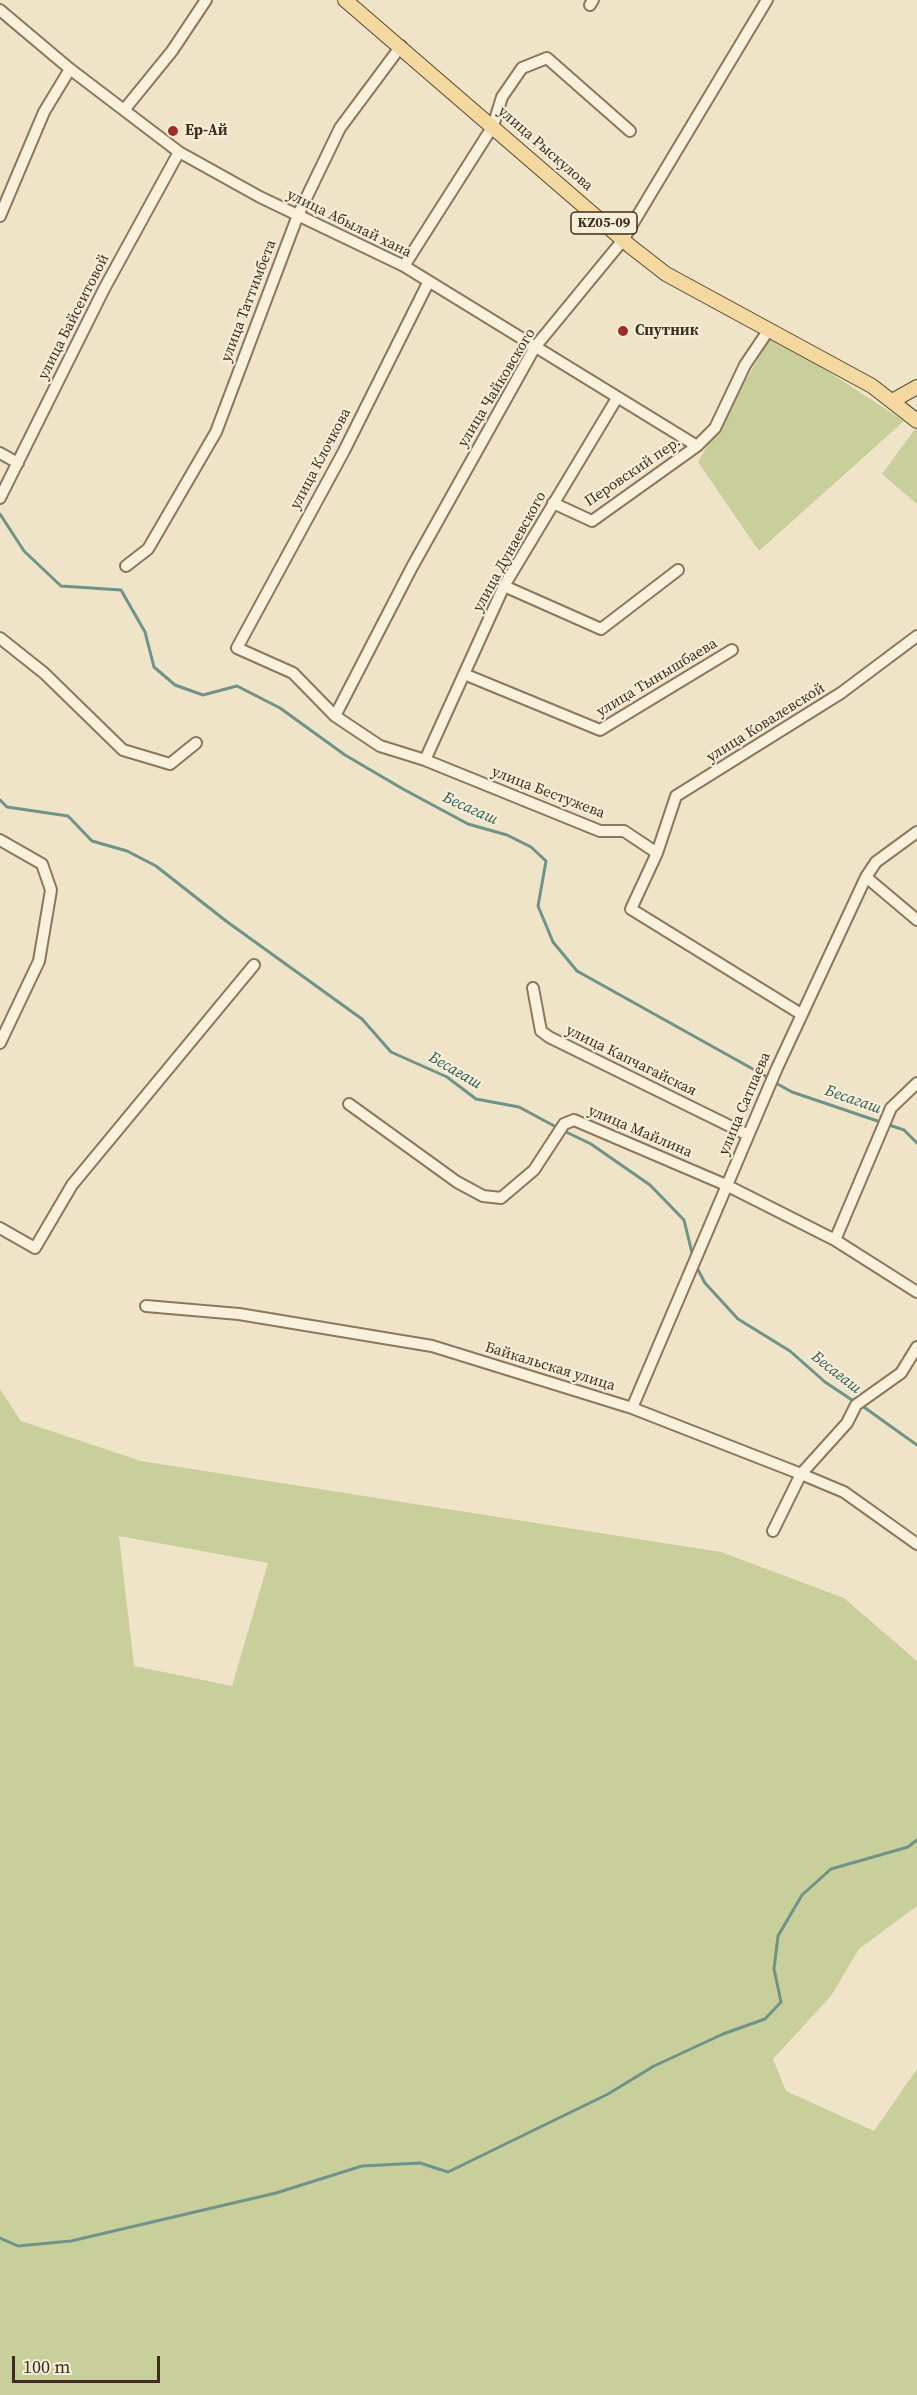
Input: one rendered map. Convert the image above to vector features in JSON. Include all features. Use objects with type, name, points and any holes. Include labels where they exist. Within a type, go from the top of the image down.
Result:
[{"type":"main road","name":"улица Рыскулова","points":[[345,0],[623,240],[666,274],[894,400],[917,421]]},
{"type":"main road","points":[[894,400],[917,387]]},
{"type":"street","points":[[124,110],[172,51],[206,0]]},
{"type":"street","name":"улица Чайковского","points":[[335,716],[412,567],[536,347],[623,240],[766,0]]},
{"type":"street","name":"улица Абылай хана","points":[[0,10],[70,69],[179,152],[298,215],[404,266],[428,283],[697,446]]},
{"type":"street","name":"улица Таттимбета","points":[[126,566],[148,549],[216,432],[298,215],[340,128],[401,46]]},
{"type":"street","points":[[404,266],[493,126],[502,97],[522,68],[547,58],[630,131]]},
{"type":"street","points":[[0,216],[44,112],[70,69]]},
{"type":"street","name":"улица Байсеитовой","points":[[1,496],[104,289],[179,152]]},
{"type":"street","name":"улица Клочкова","points":[[237,648],[344,451],[428,283]]},
{"type":"street","points":[[697,446],[715,428],[746,364],[768,331]]},
{"type":"street","name":"улица Дунаевского","points":[[425,760],[504,586],[617,398]]},
{"type":"street","name":"Перовский пер.","points":[[553,503],[592,521],[697,446]]},
{"type":"street","points":[[0,453],[18,463]]},
{"type":"street","points":[[504,586],[601,629],[678,570]]},
{"type":"street","name":"улица Ковалевской","points":[[657,853],[676,796],[841,693],[917,636]]},
{"type":"street","points":[[0,638],[44,673],[123,750],[170,764],[196,743]]},
{"type":"street","name":"улица Бестужева","points":[[237,648],[293,673],[335,716],[380,746],[425,760],[600,831],[624,831],[657,853]]},
{"type":"street","name":"улица Тынышбаева","points":[[464,674],[600,730],[732,650]]},
{"type":"street","name":"улица Сатпаева","points":[[632,1408],[765,1095],[866,877],[876,862],[917,832]]},
{"type":"street","points":[[0,840],[42,864],[51,890],[39,961],[0,1043]]},
{"type":"street","points":[[657,853],[631,909],[801,1014]]},
{"type":"street","points":[[866,877],[917,920]]},
{"type":"street","points":[[0,1228],[35,1248],[72,1185],[254,965]]},
{"type":"street","name":"улица Капчагайская","points":[[533,988],[541,1031],[549,1037],[748,1135]]},
{"type":"street","points":[[835,1240],[891,1108],[917,1083]]},
{"type":"street","name":"улица Майлина","points":[[349,1104],[457,1182],[483,1196],[501,1198],[534,1170],[564,1124],[574,1120],[726,1185],[835,1240],[917,1292]]},
{"type":"street","name":"Байкальская улица","points":[[146,1306],[239,1314],[432,1346],[632,1408],[801,1474],[844,1492],[917,1544]]},
{"type":"street","points":[[773,1531],[801,1474],[848,1423],[856,1405],[901,1373],[917,1347]]},
{"type":"green space","points":[[772,335],[904,421],[759,551],[698,462]]},
{"type":"green space","points":[[915,429],[917,431],[917,504],[882,474]]},
{"type":"green space","points":[[0,1389],[21,1421],[141,1461],[721,1552],[844,1598],[917,1661],[917,1906],[859,1949],[831,1996],[773,2059],[786,2091],[874,2131],[917,2069],[917,2395],[0,2395]],"holes":[[[119,1536],[268,1563],[232,1686],[134,1666]]]},
{"type":"waterway","name":"Бесагаш","points":[[0,514],[24,551],[61,586],[121,590],[145,632],[154,667],[175,685],[203,695],[237,686],[280,708],[345,755],[403,789],[468,824],[507,835],[531,847],[546,861],[538,906],[553,942],[577,971],[769,1078]]},
{"type":"waterway","name":"Бесағаш","points":[[0,800],[7,807],[68,816],[92,841],[127,851],[156,866],[226,921],[362,1019],[391,1052],[447,1077],[476,1099],[519,1107],[558,1128]]},
{"type":"waterway","name":"Бесагаш","points":[[774,1082],[792,1092],[904,1130],[917,1143]]},
{"type":"waterway","name":"Бесағаш","points":[[564,1131],[591,1144],[650,1185],[684,1220],[693,1257]]},
{"type":"waterway","name":"Бесағаш","points":[[696,1266],[705,1283],[738,1319],[790,1351],[825,1382],[855,1402]]},
{"type":"waterway","name":"Бесағаш","points":[[861,1405],[917,1445]]},
{"type":"waterway","points":[[0,2238],[18,2246],[71,2241],[276,2193],[362,2166],[420,2163],[448,2172],[608,2094],[654,2066],[723,2034],[765,2019],[781,2002],[774,1969],[778,1936],[802,1895],[831,1869],[908,1847],[917,1840]]},
{"type":"place","name":"Ер-Ай","points":[[173,131]]},
{"type":"place","name":"Спутник","points":[[623,331]]}]
